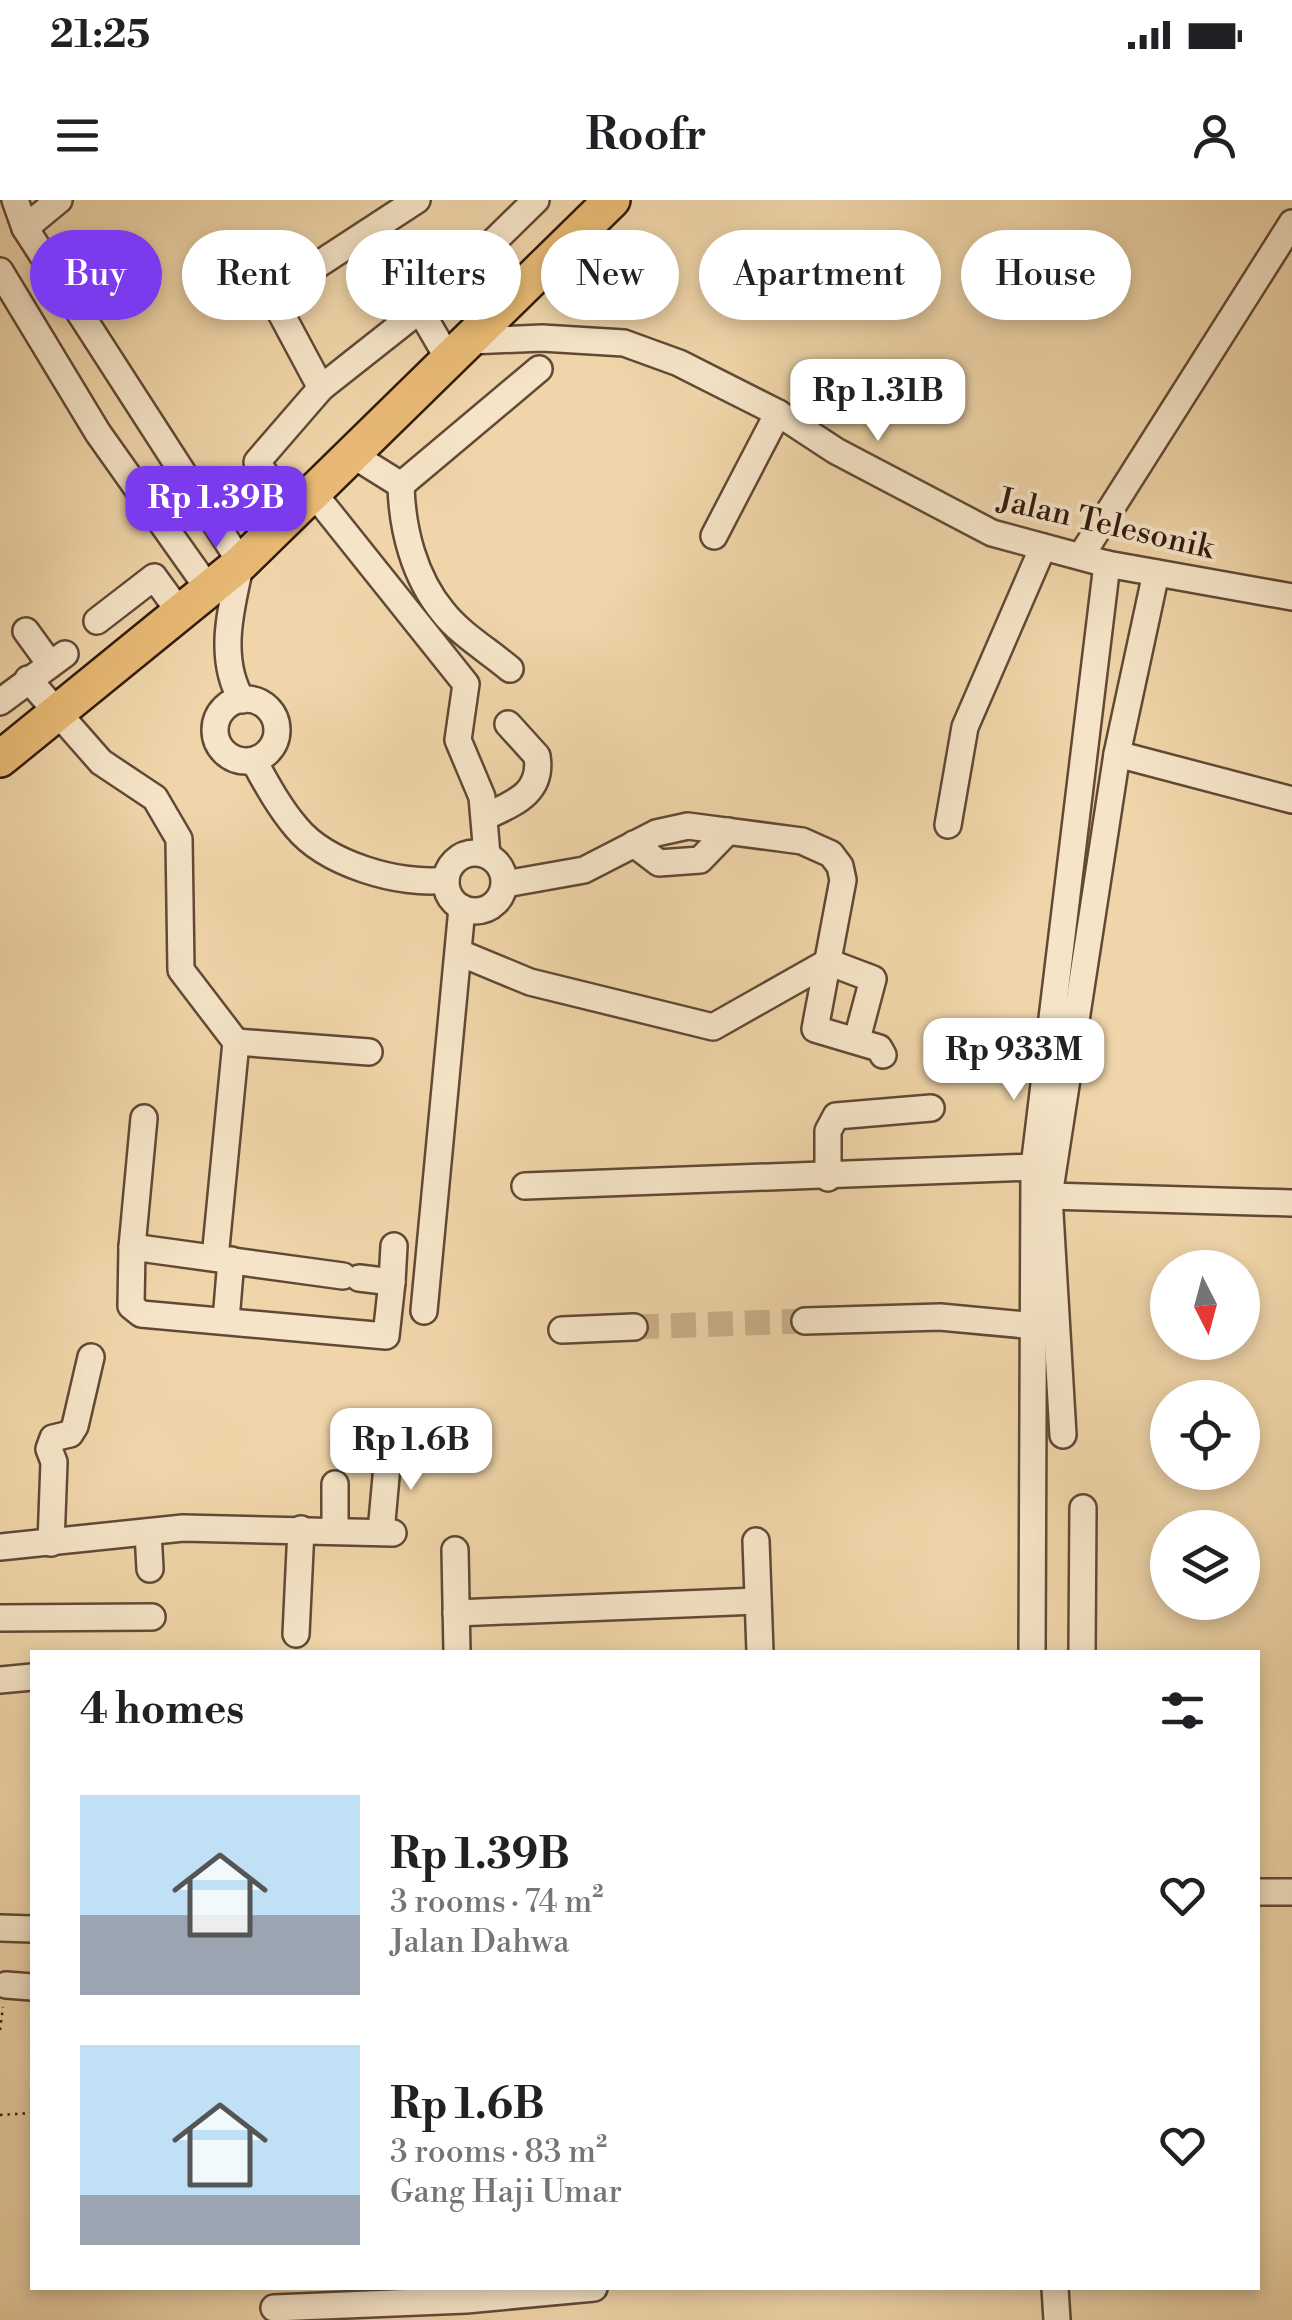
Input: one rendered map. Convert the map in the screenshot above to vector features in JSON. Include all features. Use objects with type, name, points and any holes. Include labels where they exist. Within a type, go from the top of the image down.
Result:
[{"type":"highway","points":[[0,759],[241,563],[612,200]]},
{"type":"street","points":[[15,200],[25,228],[241,563],[231,606],[229,657],[233,685],[242,700]]},
{"type":"street","points":[[25,228],[59,200]]},
{"type":"street","points":[[321,388],[275,302],[276,292],[417,200]]},
{"type":"street","points":[[504,230],[536,200]]},
{"type":"street","points":[[1081,556],[1292,223]]},
{"type":"street","points":[[5,280],[98,433],[210,591]]},
{"type":"street","points":[[407,320],[321,388],[257,462],[304,505],[466,684],[458,740],[485,816],[487,855]]},
{"type":"street","points":[[430,320],[459,350]]},
{"type":"street","name":"Jalan Telesonik","points":[[459,350],[542,338],[624,343],[679,363],[778,413],[836,452],[959,520],[1107,564],[1292,597]]},
{"type":"street","points":[[401,485],[539,370]]},
{"type":"street","points":[[714,536],[778,413]]},
{"type":"street","points":[[353,455],[401,485]]},
{"type":"street","points":[[401,485],[402,525],[421,574],[443,613],[510,669]]},
{"type":"street","points":[[948,824],[965,727],[1043,548]]},
{"type":"street","points":[[1032,1650],[1034,1167],[1107,564]]},
{"type":"street","points":[[1063,1435],[1049,1196],[1117,754],[1156,573]]},
{"type":"street","points":[[97,621],[154,577],[181,614]]},
{"type":"street","points":[[2,695],[58,659],[26,631]]},
{"type":"street","points":[[28,679],[101,762],[155,798],[178,838],[181,970],[236,1042],[223,1259],[226,1320]]},
{"type":"street","points":[[242,700],[257,701],[270,710],[276,724],[275,740],[268,753],[254,760],[237,761],[222,752],[215,737],[216,720],[226,706],[242,700]]},
{"type":"street","points":[[485,816],[525,798],[536,782],[537,756],[508,724]]},
{"type":"street","points":[[1117,754],[1292,800]]},
{"type":"street","points":[[254,760],[298,830],[328,850],[394,880],[446,880]]},
{"type":"street","points":[[505,884],[584,870],[672,827],[802,841],[823,848],[840,866],[843,880],[816,1031],[857,1040],[879,1048],[883,1055]]},
{"type":"street","points":[[634,844],[659,863],[700,860],[728,831]]},
{"type":"street","points":[[476,853],[487,855],[503,872],[505,884],[497,902],[481,911],[462,908],[447,891],[446,880],[456,860],[476,853]]},
{"type":"street","points":[[424,1311],[462,908]]},
{"type":"street","points":[[460,953],[530,982],[714,1027],[828,962]]},
{"type":"street","points":[[828,962],[873,979],[857,1040]]},
{"type":"street","points":[[236,1042],[369,1052]]},
{"type":"street","points":[[828,1178],[828,1130],[836,1116],[932,1108]]},
{"type":"street","points":[[144,1118],[132,1248],[131,1306],[137,1313],[386,1336],[394,1246]]},
{"type":"street","points":[[525,1186],[828,1178],[1034,1167]]},
{"type":"street","points":[[1049,1196],[1292,1204]]},
{"type":"street","points":[[132,1248],[392,1282]]},
{"type":"street","points":[[805,1322],[940,1317],[1036,1326]]},
{"type":"street","points":[[562,1330],[634,1327]]},
{"type":"street","points":[[51,1543],[54,1462],[49,1449],[53,1438],[70,1434],[74,1426],[91,1357]]},
{"type":"street","points":[[0,1547],[148,1532],[301,1529],[387,1533],[390,1433],[421,1430]]},
{"type":"street","points":[[335,1484],[335,1530]]},
{"type":"street","points":[[1082,1508],[1082,1650]]},
{"type":"street","points":[[296,1634],[301,1529]]},
{"type":"street","points":[[148,1532],[150,1569]]},
{"type":"street","points":[[756,1541],[760,1650]]},
{"type":"street","points":[[455,1550],[456,1650]]},
{"type":"street","points":[[456,1613],[758,1601]]},
{"type":"street","points":[[0,1618],[152,1617]]},
{"type":"street","points":[[0,1680],[30,1678]]},
{"type":"street","points":[[1260,1892],[1292,1892]]},
{"type":"street","points":[[0,1928],[30,1929]]},
{"type":"street","points":[[6,1985],[30,1986]]},
{"type":"street","points":[[274,2308],[551,2290]]},
{"type":"street","points":[[1055,2290],[1057,2320]]},
{"type":"path","points":[[0,2030],[6,1985]]},
{"type":"path","points":[[0,2116],[30,2114]]},
{"type":"tunnel","points":[[634,1327],[805,1321]]}]
